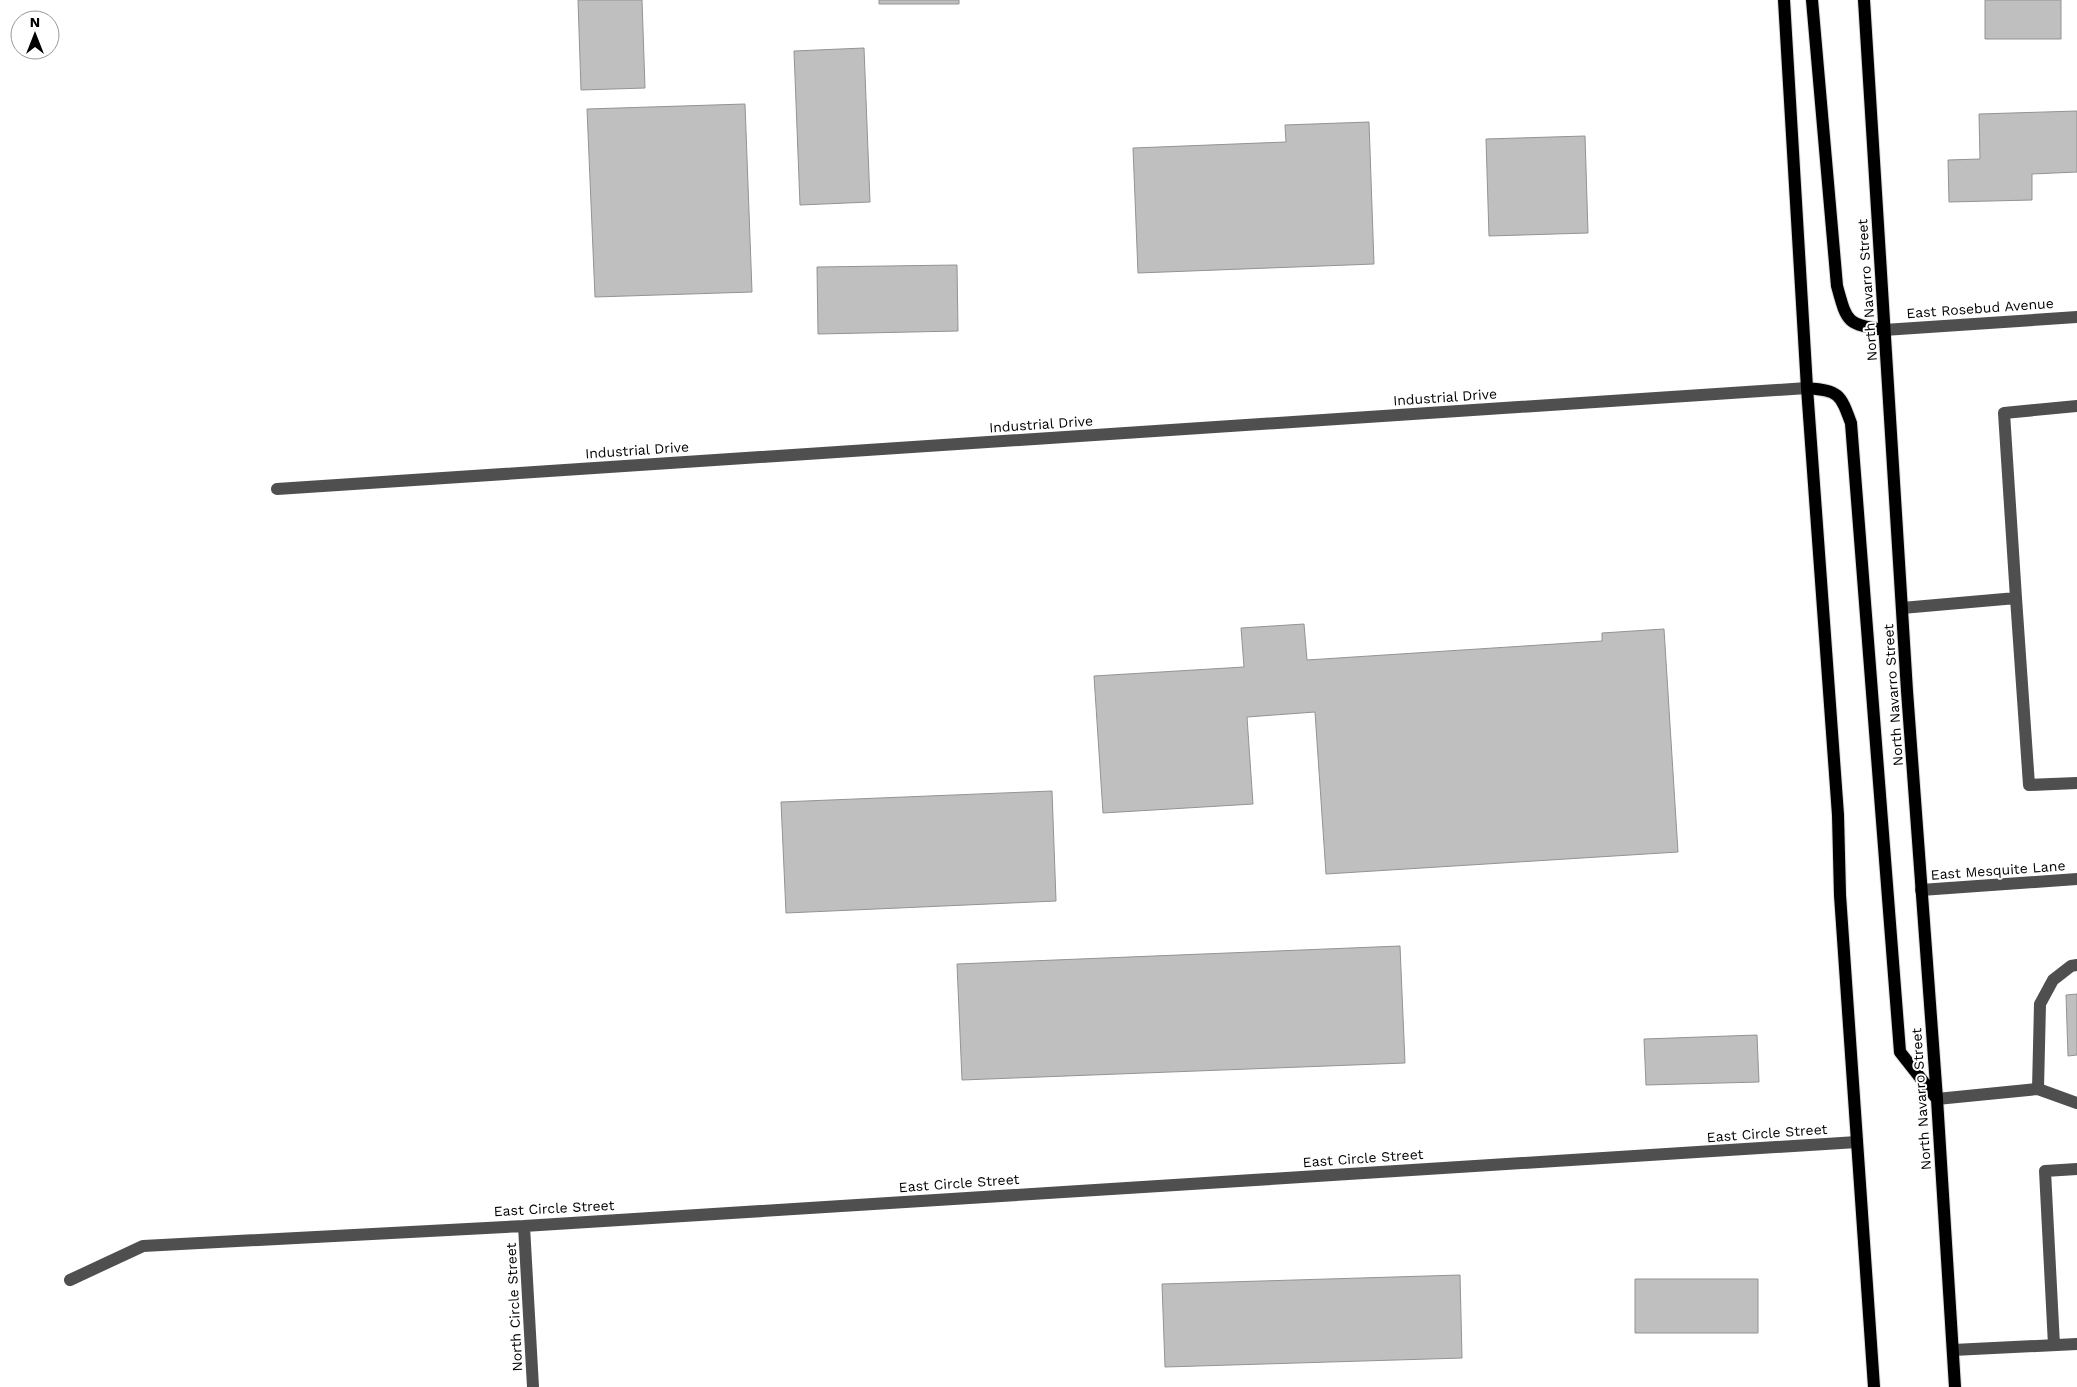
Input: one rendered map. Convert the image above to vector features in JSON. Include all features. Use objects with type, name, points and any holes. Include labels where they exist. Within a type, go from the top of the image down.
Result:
[{"type":"main road","points":[[1784,0],[1807,388],[1838,815],[1840,895],[1874,1387]]},
{"type":"main road","points":[[1812,0],[1837,286],[1845,314],[1859,326],[1884,330]]},
{"type":"main road","name":"North Navarro Street","points":[[1864,0],[1902,608],[1937,1099],[1955,1387]]},
{"type":"main road","points":[[1807,388],[1831,390],[1843,401],[1851,423],[1900,1052],[1937,1099]]},
{"type":"street","name":"East Rosebud Avenue","points":[[1884,330],[2077,316]]},
{"type":"street","name":"Industrial Drive","points":[[277,489],[1807,388]]},
{"type":"street","points":[[2077,406],[2004,413],[2029,786],[2077,782]]},
{"type":"street","points":[[1902,608],[2016,598]]},
{"type":"street","name":"East Mesquite Lane","points":[[1921,890],[2077,879]]},
{"type":"street","points":[[2038,1089],[2040,1004],[2053,980],[2071,966],[2077,966]]},
{"type":"street","points":[[1937,1099],[2038,1089],[2077,1103]]},
{"type":"street","name":"East Circle Street","points":[[70,1280],[143,1246],[524,1226],[1857,1142]]},
{"type":"street","points":[[2054,1345],[2045,1171],[2077,1169]]},
{"type":"street","name":"North Circle Street","points":[[524,1226],[533,1387]]},
{"type":"street","points":[[1953,1350],[2077,1344]]},
{"type":"building","points":[[578,0],[642,0],[645,88],[581,90]]},
{"type":"building","points":[[879,0],[959,0],[959,4],[879,4]]},
{"type":"building","points":[[1985,0],[2061,0],[2061,39],[1985,39]]},
{"type":"building","points":[[864,48],[870,202],[800,205],[794,51]]},
{"type":"building","points":[[745,104],[752,292],[595,297],[587,109]]},
{"type":"building","points":[[2077,111],[2077,172],[2032,174],[2032,200],[1949,202],[1948,160],[1980,159],[1979,114]]},
{"type":"building","points":[[1369,122],[1374,264],[1138,273],[1133,148],[1286,142],[1285,125]]},
{"type":"building","points":[[1585,136],[1588,233],[1489,236],[1486,139]]},
{"type":"building","points":[[957,265],[958,331],[818,334],[817,267]]},
{"type":"building","points":[[1304,624],[1307,660],[1602,641],[1602,633],[1664,629],[1678,852],[1326,874],[1315,712],[1247,717],[1253,804],[1103,813],[1094,676],[1244,667],[1241,628]]},
{"type":"building","points":[[1052,791],[1056,901],[786,913],[781,802]]},
{"type":"building","points":[[1400,946],[1405,1063],[962,1080],[957,964]]},
{"type":"building","points":[[2077,994],[2077,1055],[2068,1056],[2066,995]]},
{"type":"building","points":[[1757,1035],[1759,1082],[1646,1085],[1644,1039]]},
{"type":"building","points":[[1460,1275],[1462,1358],[1165,1367],[1162,1284]]},
{"type":"building","points":[[1635,1279],[1758,1279],[1758,1333],[1635,1333]]}]
